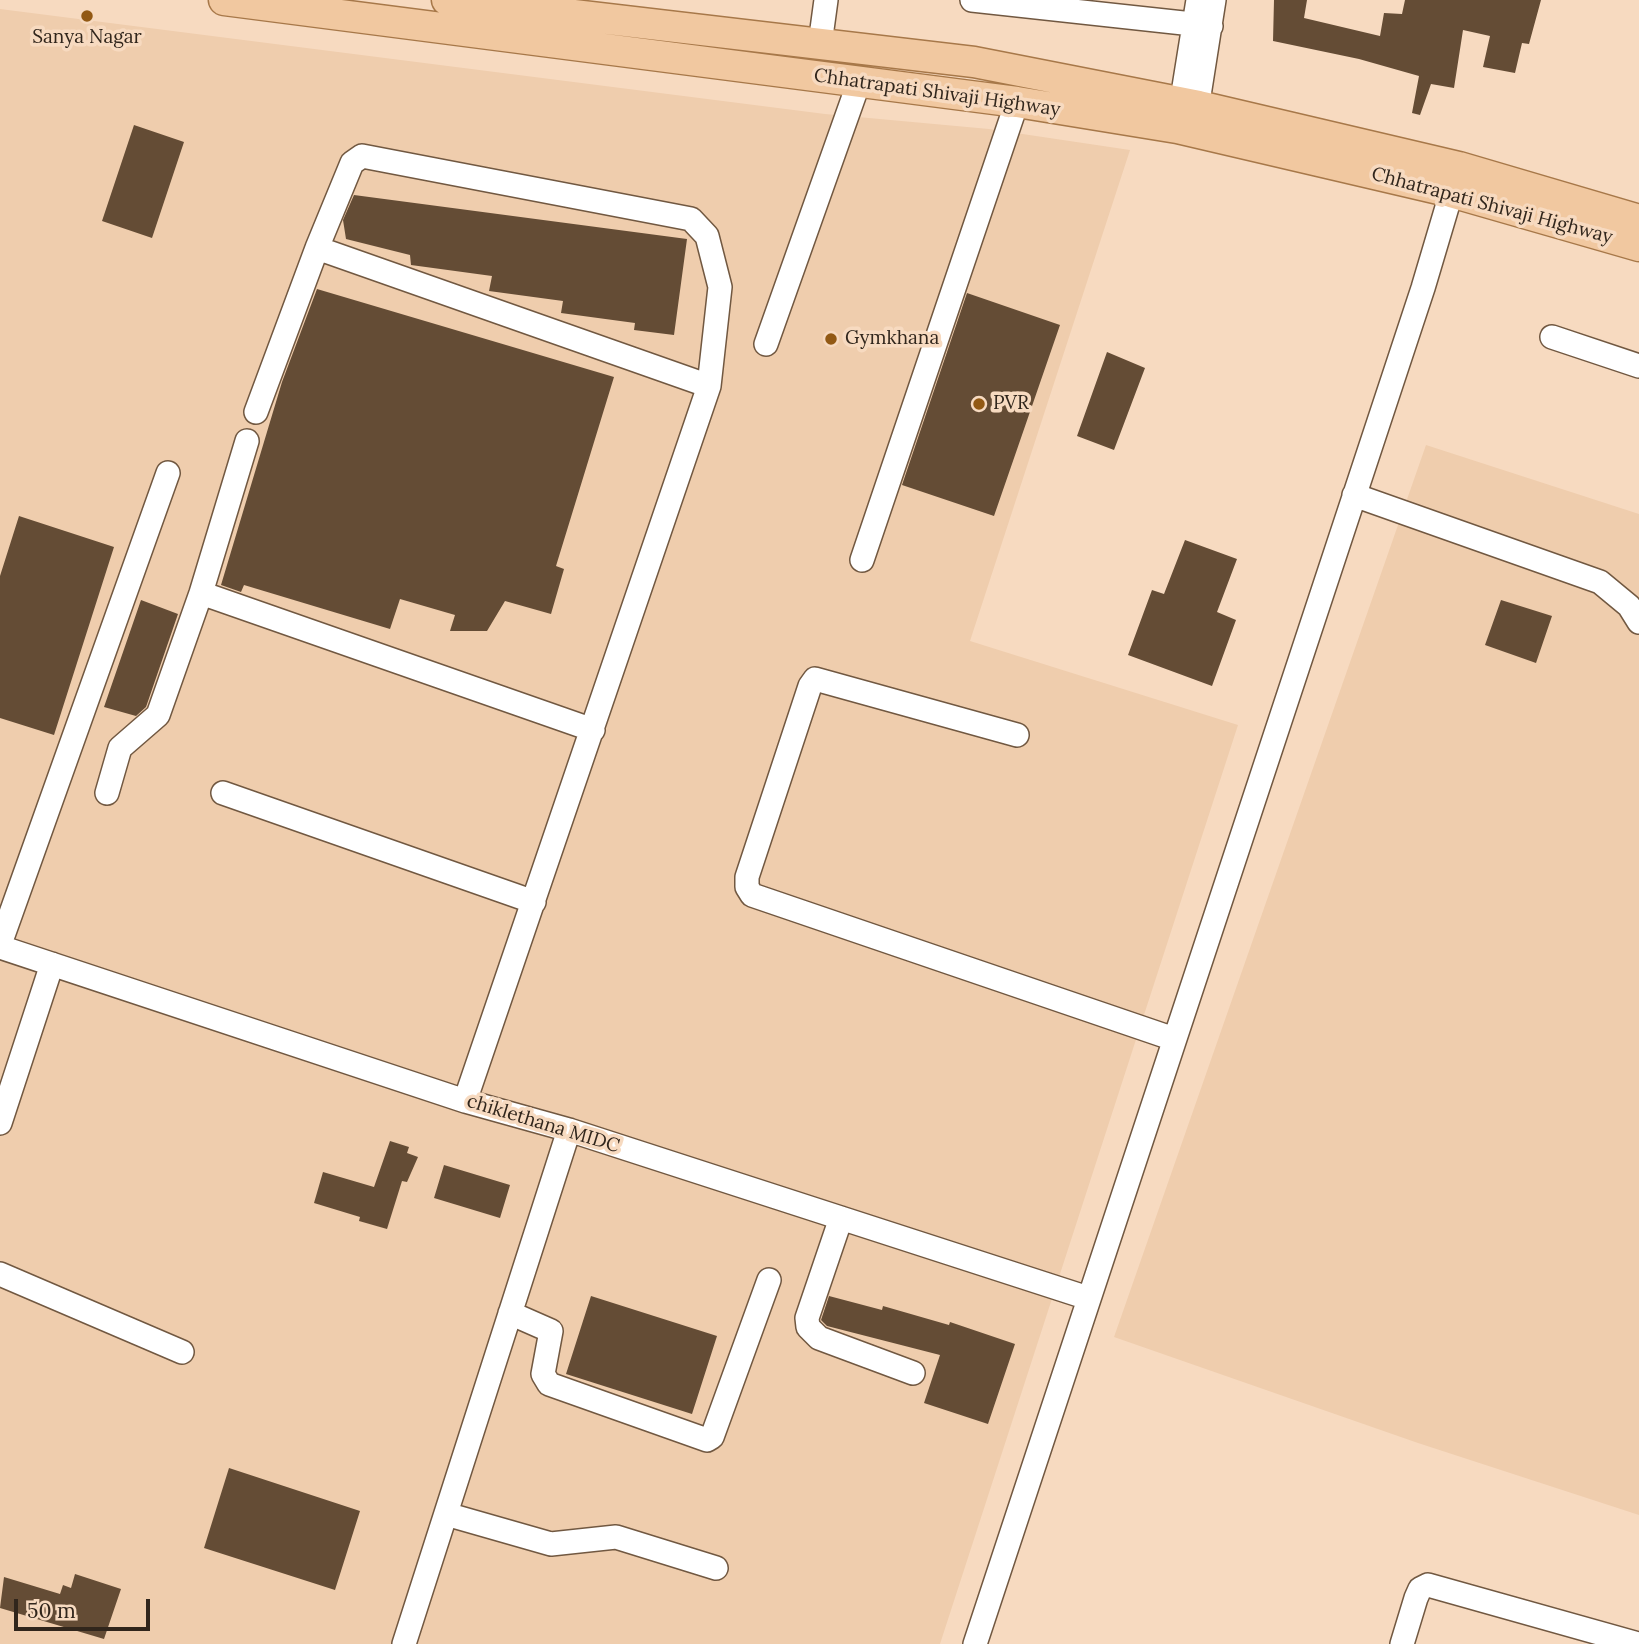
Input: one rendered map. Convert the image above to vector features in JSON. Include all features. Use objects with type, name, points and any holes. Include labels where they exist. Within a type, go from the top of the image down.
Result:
[{"type":"main road","name":"Chhatrapati Shivaji Highway","points":[[224,0],[1017,102],[1188,117]]},
{"type":"main road","name":"Chhatrapati Shivaji Highway","points":[[456,1],[974,62],[1188,117],[1639,220]]},
{"type":"main road","name":"Chhatrapati Shivaji Highway","points":[[1455,180],[1639,246]]},
{"type":"street","points":[[820,44],[826,0]]},
{"type":"street","points":[[972,0],[1203,25]]},
{"type":"street","points":[[1198,0],[1203,25]]},
{"type":"street","points":[[1188,117],[1203,25],[1214,0]]},
{"type":"street","points":[[766,344],[859,82]]},
{"type":"street","points":[[862,560],[1017,102]]},
{"type":"street","points":[[256,412],[352,163],[362,156],[691,219],[707,236],[720,287],[709,386],[465,1101]]},
{"type":"street","points":[[975,1644],[1423,288],[1455,180]]},
{"type":"street","points":[[317,248],[709,386]]},
{"type":"street","points":[[1552,337],[1639,366]]},
{"type":"street","points":[[107,793],[120,748],[158,715],[201,593],[247,441]]},
{"type":"street","points":[[0,946],[168,473]]},
{"type":"street","points":[[1354,495],[1600,582],[1629,606],[1639,622]]},
{"type":"street","points":[[201,593],[593,730]]},
{"type":"street","points":[[1017,735],[820,678],[815,679],[810,685],[747,877],[747,887],[752,895],[1174,1039]]},
{"type":"street","points":[[223,793],[534,902]]},
{"type":"street","name":"chiklethana MIDC","points":[[0,946],[465,1101],[569,1130],[1088,1298]]},
{"type":"street","points":[[0,1123],[52,964]]},
{"type":"street","points":[[404,1644],[569,1130]]},
{"type":"street","points":[[841,1218],[807,1318],[808,1327],[819,1338],[914,1373]]},
{"type":"street","points":[[0,1274],[182,1352]]},
{"type":"street","points":[[510,1312],[551,1331],[553,1336],[543,1374],[548,1384],[707,1440],[712,1437],[769,1280]]},
{"type":"street","points":[[446,1514],[551,1544],[616,1537],[716,1568]]},
{"type":"street","points":[[1402,1644],[1416,1598],[1420,1589],[1428,1585],[1638,1644]]},
{"type":"shaded area","points":[[0,9],[825,114],[989,129],[1130,150],[970,641],[1238,725],[940,1644],[0,1644]]},
{"type":"shaded area","points":[[1426,445],[1639,514],[1639,1515],[1418,1443],[1114,1337]]},
{"type":"building","points":[[1274,0],[1307,0],[1304,18],[1380,36],[1384,13],[1402,14],[1405,0],[1541,0],[1529,44],[1522,43],[1515,73],[1483,67],[1490,36],[1463,30],[1454,88],[1431,84],[1420,115],[1412,113],[1419,76],[1359,59],[1273,41]]},
{"type":"building","points":[[134,125],[184,142],[152,238],[102,221]]},
{"type":"building","points":[[354,195],[687,239],[674,335],[634,330],[635,323],[561,313],[563,301],[489,291],[492,276],[411,265],[410,255],[346,239],[343,220]]},
{"type":"building","points":[[317,289],[614,377],[556,566],[564,569],[551,614],[505,601],[487,631],[450,631],[455,615],[400,599],[390,629],[244,585],[241,592],[221,585],[282,382]]},
{"type":"building","name":"PVR","points":[[967,293],[1060,325],[994,516],[902,485]]},
{"type":"building","points":[[1107,352],[1145,368],[1114,450],[1077,436]]},
{"type":"building","points":[[19,516],[114,547],[54,735],[0,718],[0,576]]},
{"type":"building","points":[[1185,540],[1237,559],[1217,612],[1236,620],[1212,686],[1128,655],[1152,590],[1164,594]]},
{"type":"building","points":[[141,600],[178,614],[146,707],[136,716],[104,707]]},
{"type":"building","points":[[1501,600],[1552,616],[1536,663],[1485,645]]},
{"type":"building","points":[[390,1141],[409,1147],[407,1153],[418,1157],[407,1182],[402,1181],[387,1229],[359,1221],[360,1217],[314,1203],[323,1172],[374,1187]]},
{"type":"building","points":[[444,1165],[510,1185],[500,1218],[434,1198]]},
{"type":"building","points":[[591,1296],[717,1336],[692,1414],[566,1374]]},
{"type":"building","points":[[829,1296],[882,1310],[883,1306],[949,1325],[950,1322],[1015,1344],[988,1424],[924,1403],[940,1355],[827,1326],[821,1320]]},
{"type":"building","points":[[229,1468],[360,1511],[335,1590],[204,1548]]},
{"type":"building","points":[[75,1574],[121,1589],[104,1639],[0,1608],[4,1577],[60,1594],[63,1585],[71,1588]]},
{"type":"place","name":"Sanya Nagar","points":[[87,16]]},
{"type":"place","name":"Gymkhana","points":[[831,339]]},
{"type":"place","name":"PVR","points":[[979,404]]}]
